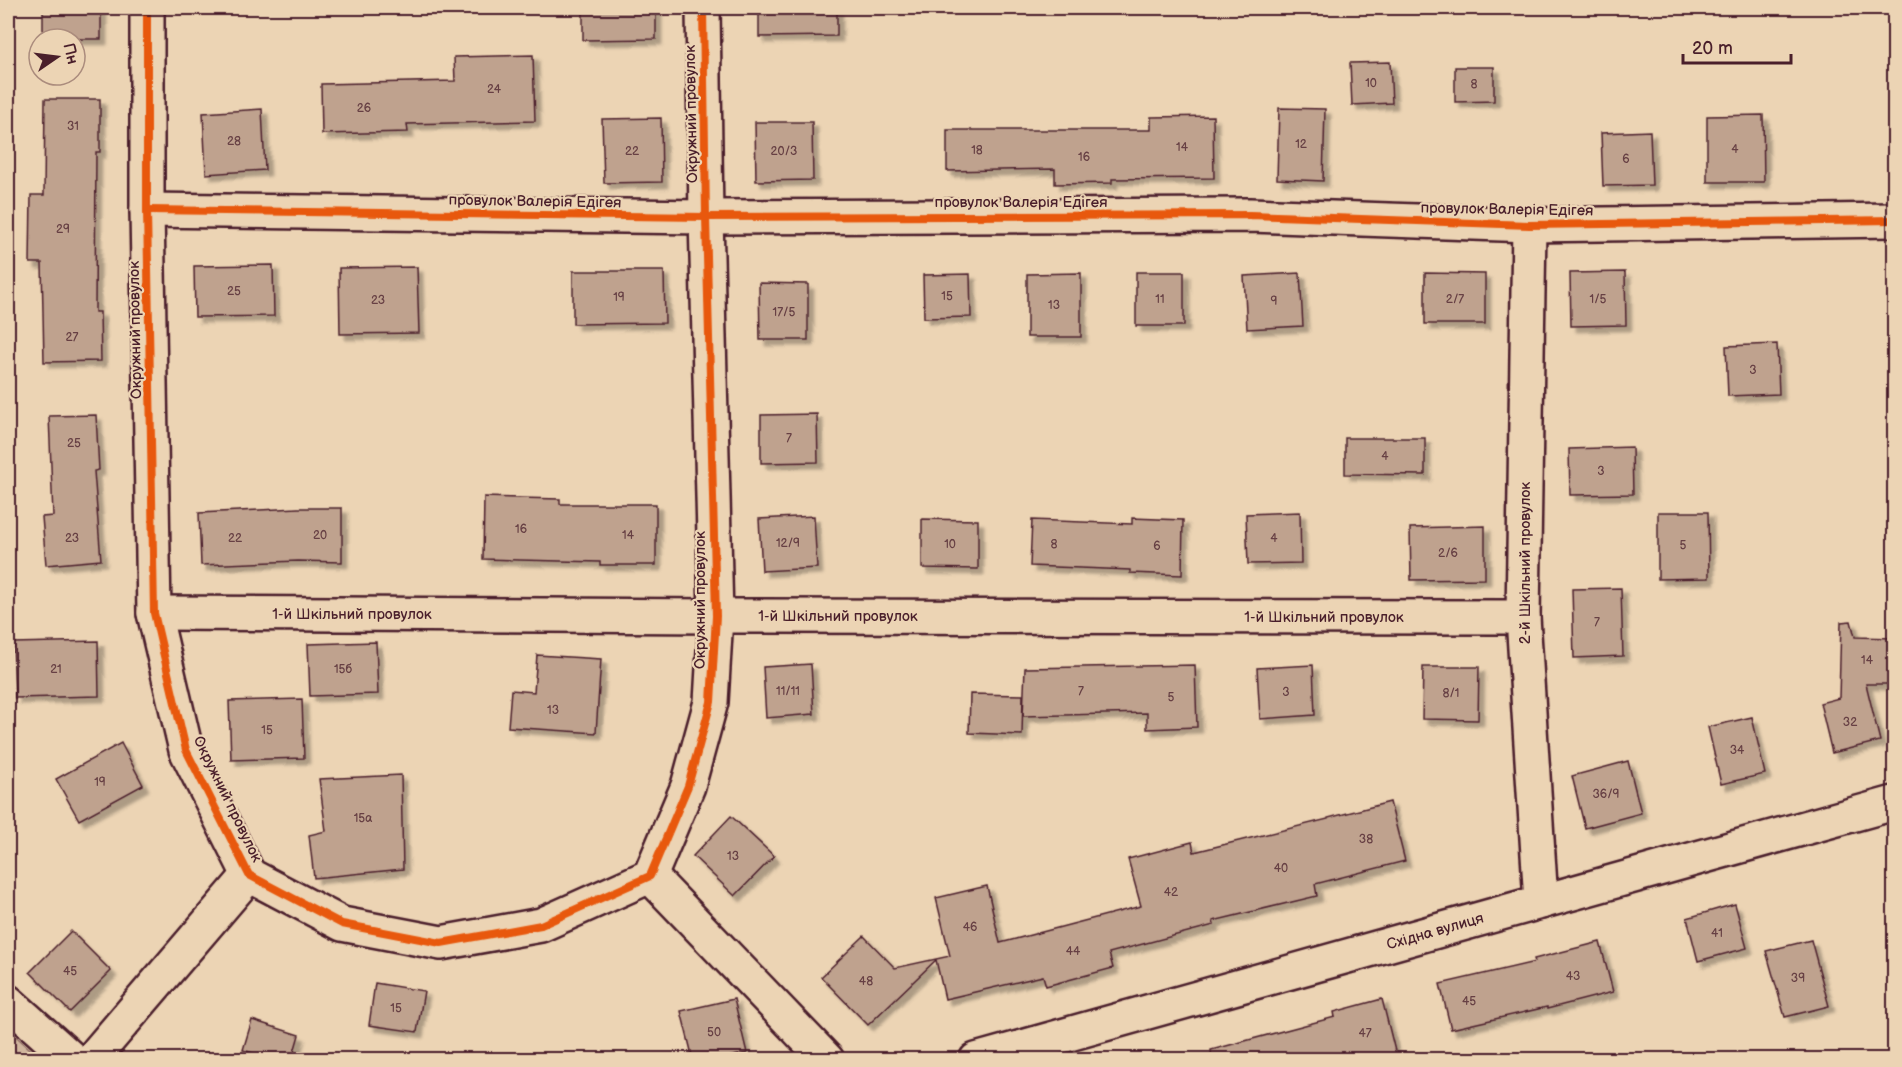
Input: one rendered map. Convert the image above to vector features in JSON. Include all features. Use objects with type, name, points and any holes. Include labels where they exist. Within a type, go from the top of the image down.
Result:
[{"type":"street","name":"Окружний провулок","points":[[147,8],[147,210],[154,613],[186,750],[249,875],[342,924],[441,943],[541,925],[650,876],[688,786],[711,702],[716,616],[703,8]]},
{"type":"street","name":"провулок Валерія Едігея","points":[[147,210],[706,217],[1250,215],[1529,225],[1894,220]]},
{"type":"street","name":"2-й Шкільний провулок","points":[[1529,225],[1523,617],[1541,902]]},
{"type":"street","name":"1-й Шкільний провулок","points":[[154,613],[1523,617]]},
{"type":"street","name":"Східна вулиця","points":[[976,1059],[1894,803]]},
{"type":"street","points":[[91,1059],[249,875]]},
{"type":"street","points":[[650,876],[827,1059]]},
{"type":"street","points":[[8,1002],[74,1059]]},
{"type":"shaded area","points":[[8,1029],[41,1059],[8,1059]]},
{"type":"building","points":[[43,8],[101,8],[101,39],[87,39],[87,27],[43,27]]},
{"type":"building","points":[[583,8],[656,8],[656,39],[583,40]]},
{"type":"building","points":[[759,8],[837,8],[837,36],[759,37]]},
{"type":"building","points":[[533,55],[535,121],[407,124],[408,132],[322,134],[321,84],[455,81],[454,57]]},
{"type":"building","points":[[1390,62],[1392,103],[1352,105],[1350,63]]},
{"type":"building","points":[[1455,67],[1494,67],[1494,101],[1455,102]]},
{"type":"building","points":[[45,99],[100,99],[100,152],[96,152],[95,312],[100,312],[101,361],[44,362],[42,263],[30,263],[31,195],[44,195]]},
{"type":"building","points":[[1279,108],[1325,109],[1323,181],[1277,179]]},
{"type":"building","points":[[262,109],[265,170],[206,174],[203,113]]},
{"type":"building","points":[[1763,115],[1764,182],[1707,182],[1707,116]]},
{"type":"building","points":[[1213,116],[1214,178],[1112,179],[1112,183],[1055,184],[1055,169],[947,171],[947,130],[1151,130],[1151,117]]},
{"type":"building","points":[[661,118],[662,182],[604,183],[602,119]]},
{"type":"building","points":[[755,122],[812,122],[813,180],[756,181]]},
{"type":"building","points":[[1650,131],[1652,185],[1603,186],[1601,133]]},
{"type":"building","points":[[273,265],[274,316],[195,317],[194,266]]},
{"type":"building","points":[[417,267],[419,333],[340,334],[339,268]]},
{"type":"building","points":[[573,271],[664,271],[665,323],[573,324]]},
{"type":"building","points":[[1136,272],[1184,272],[1184,326],[1136,326]]},
{"type":"building","points":[[1625,272],[1626,325],[1571,326],[1570,273]]},
{"type":"building","points":[[1081,273],[1081,337],[1027,337],[1027,274]]},
{"type":"building","points":[[1300,273],[1303,326],[1247,329],[1244,276]]},
{"type":"building","points":[[1425,273],[1485,274],[1485,324],[1425,324]]},
{"type":"building","points":[[970,274],[971,317],[924,318],[923,275]]},
{"type":"building","points":[[759,283],[808,284],[808,340],[760,340]]},
{"type":"building","points":[[1777,344],[1779,394],[1728,396],[1726,346]]},
{"type":"building","points":[[817,414],[818,462],[761,463],[761,415]]},
{"type":"building","points":[[96,415],[99,470],[94,471],[101,560],[46,565],[42,517],[53,516],[49,416]]},
{"type":"building","points":[[1345,438],[1425,438],[1425,475],[1345,474]]},
{"type":"building","points":[[1632,447],[1633,494],[1570,495],[1569,449]]},
{"type":"building","points":[[484,497],[560,499],[560,504],[656,504],[656,565],[600,565],[600,562],[483,559]]},
{"type":"building","points":[[342,508],[342,562],[298,561],[201,565],[199,513]]},
{"type":"building","points":[[1300,512],[1301,563],[1248,564],[1246,514]]},
{"type":"building","points":[[1658,512],[1708,512],[1709,578],[1658,579]]},
{"type":"building","points":[[814,516],[817,568],[762,571],[759,519]]},
{"type":"building","points":[[1132,518],[1183,520],[1182,575],[1130,573],[1130,570],[1030,566],[1032,520],[1132,524]]},
{"type":"building","points":[[922,519],[978,520],[978,569],[922,568]]},
{"type":"building","points":[[1485,526],[1485,579],[1411,580],[1410,528]]},
{"type":"building","points":[[1621,588],[1623,656],[1574,658],[1572,589]]},
{"type":"building","points":[[1851,621],[1855,637],[1894,638],[1894,684],[1866,684],[1880,741],[1832,753],[1820,703],[1839,698],[1841,622]]},
{"type":"building","points":[[98,641],[99,696],[15,698],[13,643]]},
{"type":"building","points":[[376,642],[378,694],[310,696],[308,644]]},
{"type":"building","points":[[537,655],[601,659],[596,733],[508,727],[511,690],[534,692]]},
{"type":"building","points":[[811,664],[814,714],[766,718],[763,667]]},
{"type":"building","points":[[1195,665],[1197,727],[1147,729],[1147,713],[1023,716],[1025,668]]},
{"type":"building","points":[[1313,665],[1315,715],[1260,719],[1257,668]]},
{"type":"building","points":[[1423,667],[1479,667],[1478,720],[1422,719]]},
{"type":"building","points":[[970,694],[1023,695],[1022,735],[969,733]]},
{"type":"building","points":[[302,699],[304,758],[231,760],[229,701]]},
{"type":"building","points":[[1752,717],[1765,774],[1721,784],[1708,727]]},
{"type":"building","points":[[121,743],[143,785],[79,820],[56,779]]},
{"type":"building","points":[[1628,761],[1641,813],[1585,828],[1572,776]]},
{"type":"building","points":[[401,775],[403,869],[314,878],[309,835],[326,831],[319,779]]},
{"type":"building","points":[[1390,802],[1405,861],[1315,884],[1317,896],[1213,921],[1214,925],[1109,953],[1113,968],[1046,986],[1043,976],[945,999],[936,960],[868,1025],[821,977],[864,936],[895,968],[950,956],[936,898],[987,886],[1000,943],[1141,906],[1128,859],[1192,842],[1194,852]]},
{"type":"building","points":[[731,816],[774,856],[735,896],[693,856]]},
{"type":"building","points":[[1735,904],[1747,948],[1698,961],[1687,918]]},
{"type":"building","points":[[71,931],[111,971],[70,1012],[30,972]]},
{"type":"building","points":[[1811,940],[1829,1006],[1785,1017],[1766,951]]},
{"type":"building","points":[[1600,942],[1613,992],[1547,1009],[1547,1007],[1451,1029],[1440,984],[1535,962],[1534,959]]},
{"type":"building","points":[[375,983],[424,991],[417,1032],[369,1025]]},
{"type":"building","points":[[734,999],[747,1053],[719,1059],[693,1059],[681,1011]]},
{"type":"building","points":[[1382,999],[1396,1055],[1378,1059],[1212,1059],[1211,1050],[1335,1017],[1334,1012]]},
{"type":"building","points":[[252,1020],[299,1035],[292,1059],[273,1059],[243,1050]]},
{"type":"cycle path","points":[[147,8],[147,210],[154,613],[186,750],[249,875],[342,924],[441,943],[541,925],[650,876],[688,786],[711,702],[716,616],[703,8]]},
{"type":"cycle path","points":[[147,210],[706,217],[1250,215],[1529,225],[1894,220]]}]
